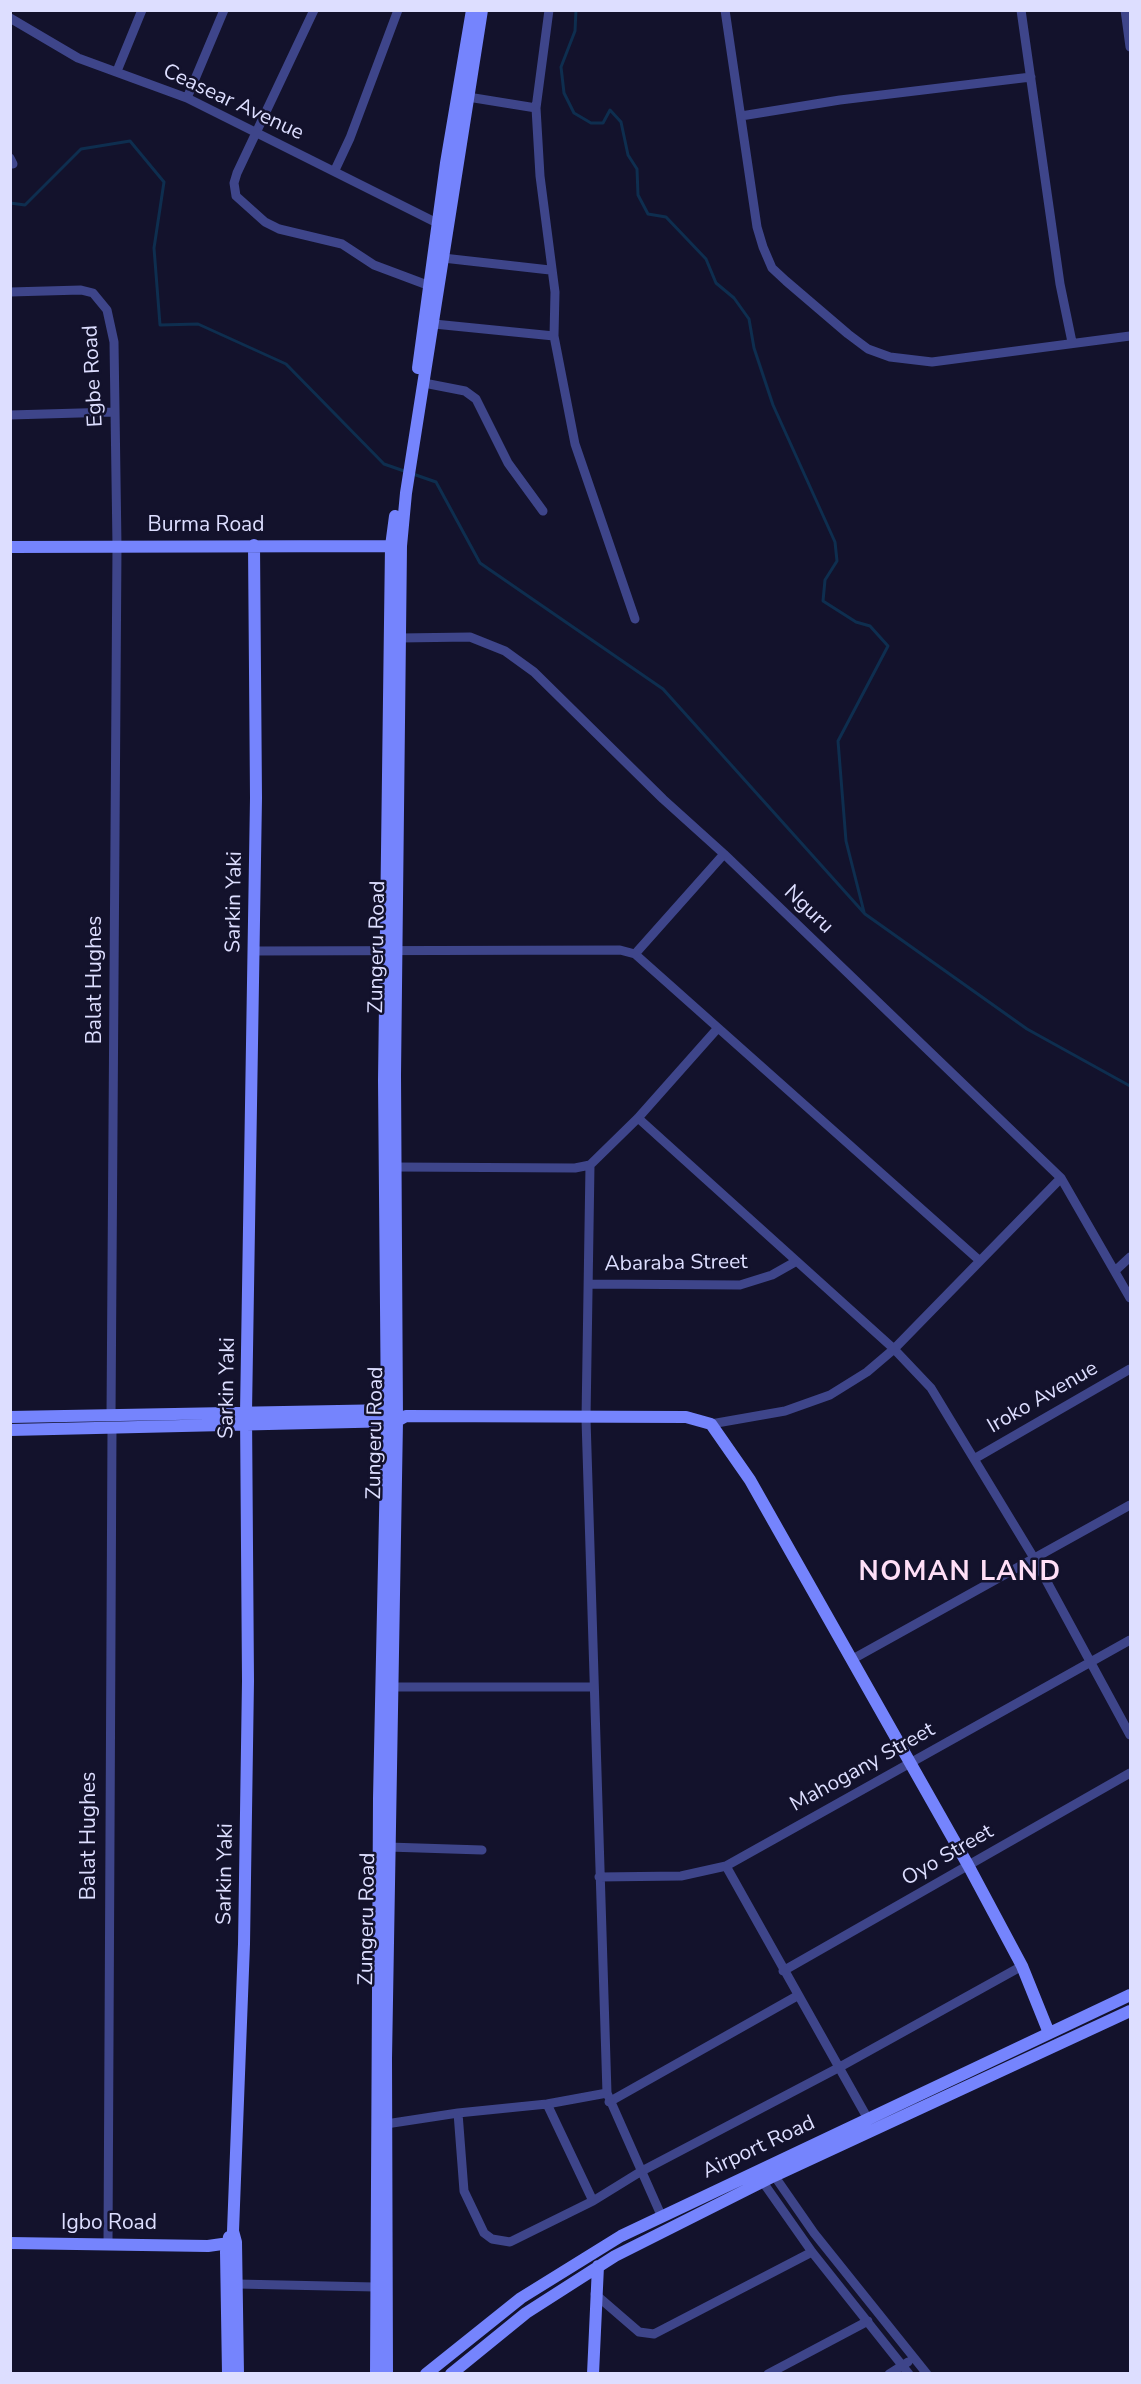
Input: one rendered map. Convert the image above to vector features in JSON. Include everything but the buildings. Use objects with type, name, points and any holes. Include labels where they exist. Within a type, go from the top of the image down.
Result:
[{"type":"street","points":[[117,71],[142,10]]},
{"type":"street","points":[[187,98],[224,10]]},
{"type":"street","points":[[314,10],[234,183],[236,196],[250,210],[279,229],[342,244],[374,265],[430,286]]},
{"type":"street","points":[[335,170],[350,138],[398,10]]},
{"type":"street","points":[[407,469],[446,163],[472,10]]},
{"type":"street","points":[[407,469],[434,324],[482,10]]},
{"type":"street","points":[[549,10],[536,108],[550,270],[555,292],[554,336],[575,444],[635,620]]},
{"type":"street","points":[[725,10],[757,227],[772,268],[868,349],[890,357],[932,362],[1131,336]]},
{"type":"street","points":[[1021,10],[1060,284],[1072,342]]},
{"type":"street","points":[[1125,10],[1131,47]]},
{"type":"street","name":"Ceasear Avenue","points":[[10,18],[78,58],[187,98],[439,224]]},
{"type":"street","points":[[741,116],[840,100],[1031,77]]},
{"type":"street","points":[[468,97],[536,108]]},
{"type":"street","points":[[444,258],[550,270]]},
{"type":"street","name":"Egbe Road","points":[[10,292],[81,290],[93,293],[102,302],[110,316],[113,332],[117,546]]},
{"type":"street","points":[[434,324],[554,336]]},
{"type":"street","points":[[424,383],[465,391],[476,399],[508,463],[543,511]]},
{"type":"street","points":[[10,415],[114,412]]},
{"type":"street","name":"Zungeru Road","points":[[387,2373],[386,2040],[395,1167],[392,949],[400,638],[396,546],[407,469]]},
{"type":"street","name":"Sarkin Yaki","points":[[238,2373],[237,2284],[232,2244],[244,1932],[248,1681],[247,1418],[254,951],[254,545]]},
{"type":"street","name":"Burma Road","points":[[10,546],[396,546]]},
{"type":"street","name":"Balat Hughes","points":[[111,1414],[117,546]]},
{"type":"street","points":[[376,2373],[380,1775],[394,1416],[384,1091],[392,949],[396,546]]},
{"type":"street","name":"Nguru","points":[[400,638],[470,637],[505,651],[534,672],[663,799],[724,854],[1061,1178],[1131,1298]]},
{"type":"street","points":[[634,954],[724,854]]},
{"type":"street","points":[[254,951],[620,950],[634,954],[980,1261]]},
{"type":"street","points":[[395,1167],[575,1168],[590,1165],[638,1118],[717,1029]]},
{"type":"street","points":[[638,1118],[894,1350],[931,1388],[1034,1558],[1131,1735]]},
{"type":"street","points":[[590,1165],[586,1419],[599,1877],[608,2097],[661,2216]]},
{"type":"street","points":[[10,1417],[111,1414],[247,1418],[686,1417],[711,1424],[784,1411],[830,1395],[867,1372],[894,1350],[1061,1178]]},
{"type":"street","points":[[1115,1271],[1131,1257]]},
{"type":"street","name":"Abaraba Street","points":[[589,1284],[740,1285],[772,1275],[795,1262]]},
{"type":"street","name":"Iroko Avenue","points":[[974,1459],[1131,1369]]},
{"type":"street","points":[[10,1430],[112,1428],[247,1418]]},
{"type":"street","points":[[711,1424],[750,1480],[968,1865],[1022,1966],[1049,2033]]},
{"type":"street","name":"Balat Hughes","points":[[108,2243],[112,1428]]},
{"type":"street","points":[[851,1660],[1131,1504]]},
{"type":"street","name":"Mahogany Street","points":[[599,1877],[681,1876],[726,1866],[1131,1640]]},
{"type":"street","points":[[390,1687],[594,1687]]},
{"type":"street","name":"Oyo Street","points":[[783,1971],[1131,1773]]},
{"type":"street","points":[[388,1847],[482,1850]]},
{"type":"street","points":[[726,1866],[837,2068],[868,2119]]},
{"type":"street","points":[[458,2113],[464,2191],[484,2233],[492,2239],[510,2242],[527,2236],[640,2172],[837,2068],[1022,1966]]},
{"type":"street","name":"Airport Road","points":[[451,2373],[526,2313],[598,2266],[765,2173],[868,2119],[1131,1995]]},
{"type":"street","points":[[386,2124],[458,2113],[608,2097],[797,1996]]},
{"type":"street","name":"Airport Road","points":[[426,2373],[521,2298],[590,2253],[661,2216],[765,2173],[1131,2011]]},
{"type":"street","points":[[548,2104],[593,2200]]},
{"type":"street","points":[[765,2173],[812,2252],[906,2370]]},
{"type":"street","points":[[765,2173],[927,2373]]},
{"type":"street","name":"Igbo Road","points":[[10,2243],[208,2246],[232,2244]]},
{"type":"street","points":[[228,2373],[232,2244]]},
{"type":"street","points":[[595,2294],[639,2332],[654,2334],[812,2252]]},
{"type":"street","points":[[593,2373],[598,2266]]},
{"type":"street","points":[[237,2284],[375,2287]]},
{"type":"street","points":[[768,2373],[868,2321]]},
{"type":"street","points":[[906,2370],[913,2357]]},
{"type":"street","points":[[889,2373],[906,2370]]},
{"type":"waterway","points":[[576,10],[575,31],[561,67],[564,93],[574,113],[591,123],[603,123],[610,110],[621,122],[628,155],[637,169],[638,195],[648,214],[666,217],[706,259],[716,283],[734,298],[749,319],[754,348],[773,405],[835,542],[837,561],[825,580],[823,601],[856,622],[870,626],[888,646],[838,741],[846,841],[864,912]]},
{"type":"waterway","points":[[10,203],[25,205],[81,149],[130,141],[164,182],[154,248],[160,325],[198,324],[286,364],[384,464],[407,472]]},
{"type":"waterway","points":[[413,474],[436,482],[480,563],[663,689],[865,914],[1027,1029],[1130,1086]]},
{"type":"district","name":"NOMAN LAND","points":[[960,1573]]}]
